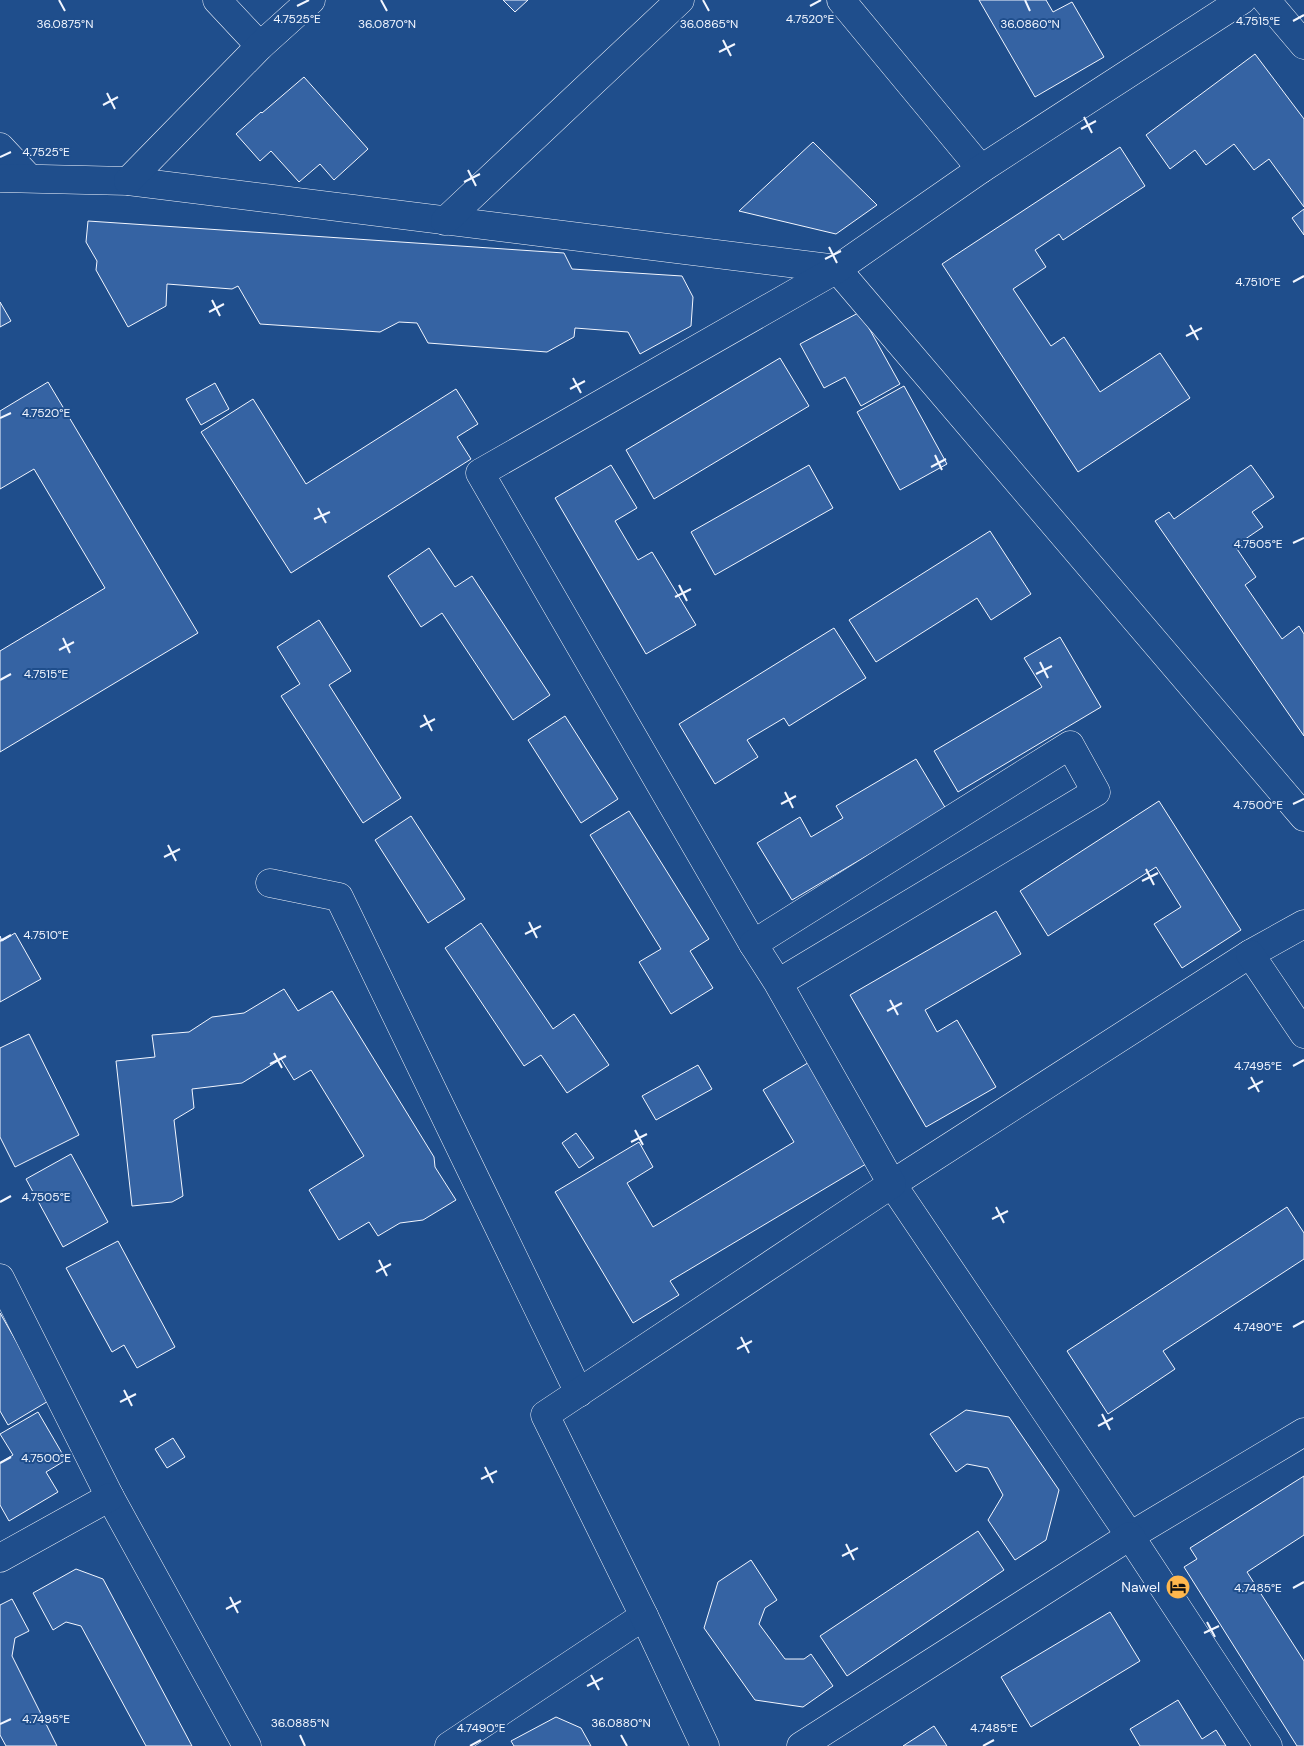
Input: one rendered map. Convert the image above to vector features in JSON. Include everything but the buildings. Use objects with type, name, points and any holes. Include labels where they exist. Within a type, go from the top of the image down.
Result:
[{"type":"street","points":[[218,0],[260,46]]},
{"type":"street","points":[[128,181],[260,46],[311,0]]},
{"type":"street","points":[[446,221],[680,0]]},
{"type":"street","points":[[841,0],[981,169]]},
{"type":"street","points":[[1242,0],[981,169],[837,269],[480,473],[753,944],[778,983],[892,1184],[1130,1536],[1268,1746]]},
{"type":"street","points":[[1266,0],[1304,46]]},
{"type":"street","points":[[0,147],[29,178]]},
{"type":"street","points":[[0,178],[128,181],[837,269],[1304,817]]},
{"type":"street","points":[[753,944],[1070,745],[1096,792],[778,983]]},
{"type":"street","points":[[270,883],[339,897],[579,1393]]},
{"type":"street","points":[[705,1746],[644,1616],[545,1415],[892,1184],[1250,954],[1304,924]]},
{"type":"street","points":[[1250,954],[1304,1034]]},
{"type":"street","points":[[0,1278],[110,1497],[247,1746]]},
{"type":"street","points":[[801,1746],[1130,1536],[1304,1432]]},
{"type":"street","points":[[0,1558],[110,1497]]},
{"type":"street","points":[[448,1746],[644,1616]]},
{"type":"place","name":"Nawel","points":[[1178,1587]]}]
